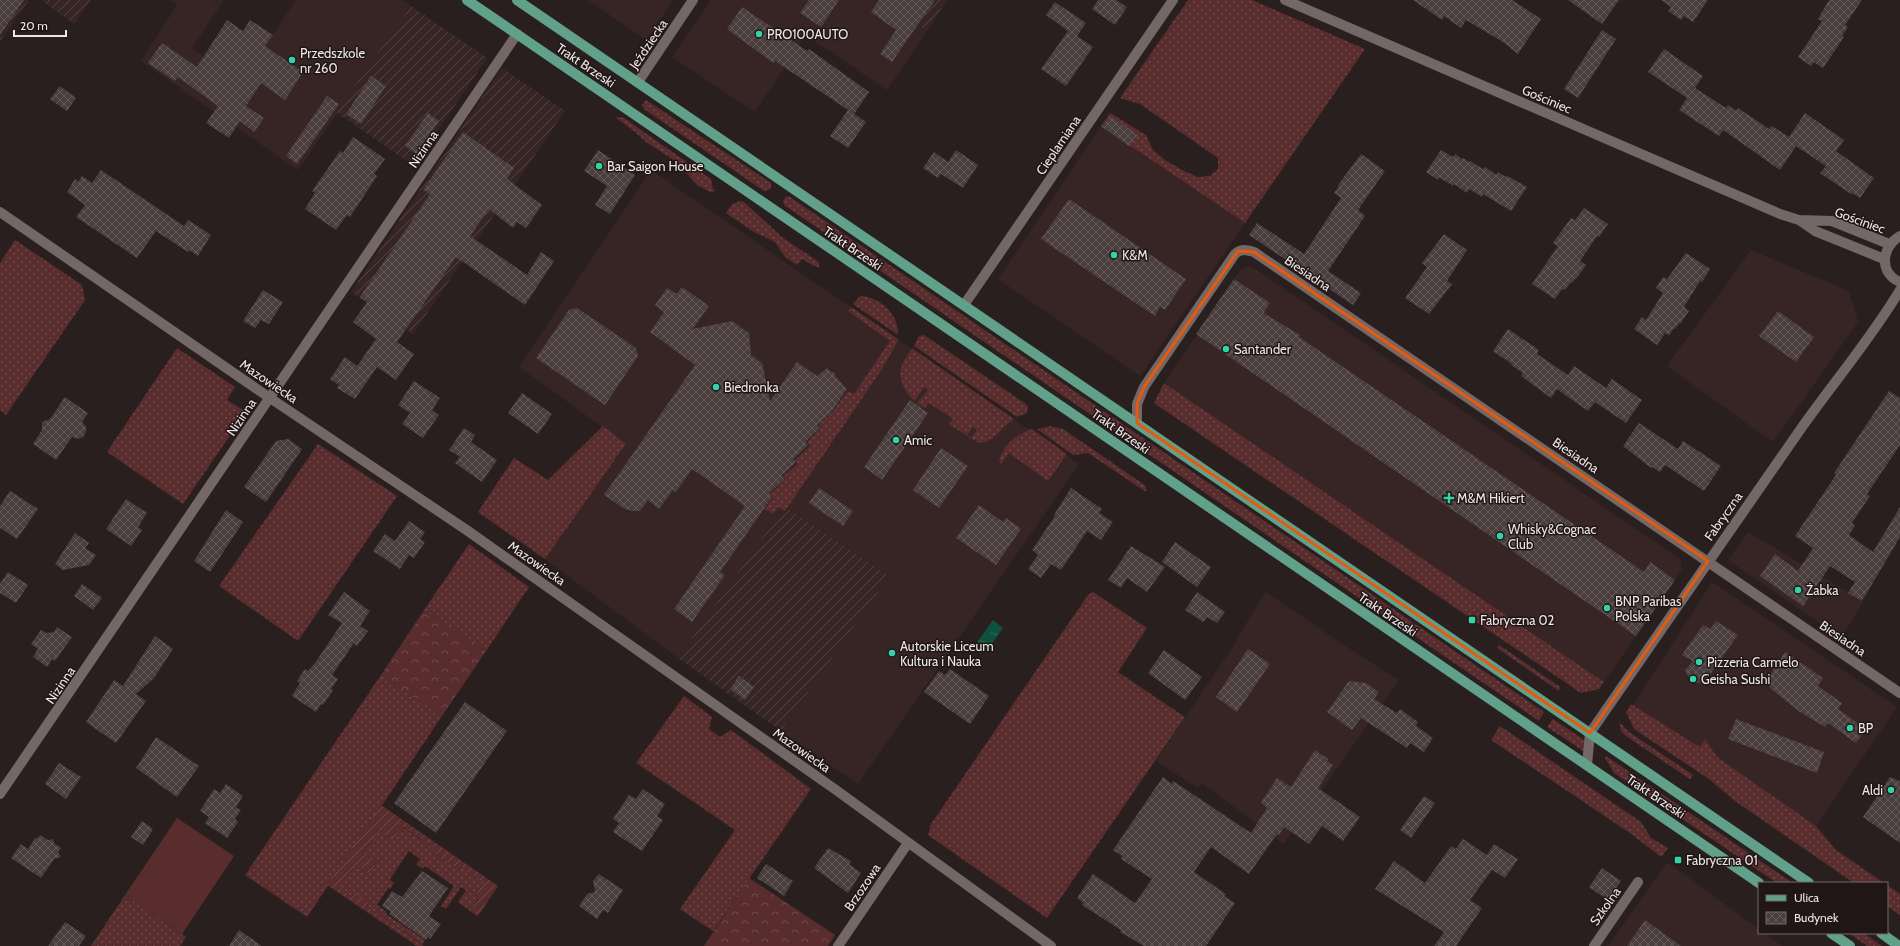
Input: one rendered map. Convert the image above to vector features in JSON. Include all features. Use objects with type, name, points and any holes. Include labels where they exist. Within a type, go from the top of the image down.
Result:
[{"type":"main road","name":"Trakt Brzeski","points":[[467,0],[1758,882]]},
{"type":"main road","name":"Trakt Brzeski","points":[[517,0],[1808,882]]},
{"type":"main road","points":[[1833,934],[1850,946]]},
{"type":"main road","points":[[1882,934],[1899,946]]},
{"type":"street","name":"Jeździecka","points":[[638,82],[693,0]]},
{"type":"street","name":"Cieplarniana","points":[[964,305],[1173,0]]},
{"type":"street","name":"Gościniec","points":[[1285,0],[1780,214],[1799,220],[1832,221],[1889,244]]},
{"type":"street","name":"Nizinna","points":[[0,794],[517,34]]},
{"type":"street","name":"Mazowiecka","points":[[0,212],[270,398],[468,531],[793,760],[1051,946]]},
{"type":"street","name":"Gościniec","points":[[1799,220],[1815,231],[1884,259]]},
{"type":"street","points":[[1900,236],[1889,244],[1885,251],[1884,259],[1885,268],[1890,275],[1900,282]]},
{"type":"street","name":"Biesiadna","points":[[1137,423],[1137,404],[1140,395],[1164,357],[1235,254],[1238,251],[1244,250],[1254,252],[1708,560],[1900,693]]},
{"type":"street","name":"Fabryczna","points":[[1587,765],[1590,733],[1708,560],[1811,414],[1856,356],[1900,290]]},
{"type":"street","name":"Brzozowa","points":[[838,946],[908,843]]},
{"type":"street","name":"Szkolna","points":[[1594,946],[1638,882]]},
{"type":"highlighted area","points":[[1238,251],[1254,252],[1708,561],[1590,733],[1137,423],[1137,404],[1144,387]]},
{"type":"shaded area","points":[[0,0],[29,0],[0,41]]},
{"type":"shaded area","points":[[41,0],[91,0],[74,24]]},
{"type":"shaded area","points":[[171,0],[224,0],[192,48],[241,82],[296,0],[402,0],[411,6],[298,170],[141,61],[177,5]]},
{"type":"shaded area","points":[[588,0],[673,0],[646,40]]},
{"type":"shaded area","points":[[711,0],[880,0],[927,31],[887,90],[806,35],[755,112],[672,57]]},
{"type":"shaded area","points":[[880,0],[947,0],[927,31]]},
{"type":"shaded area","points":[[411,6],[487,58],[414,166],[336,112]]},
{"type":"shaded area","points":[[502,68],[565,111],[413,334],[351,292]]},
{"type":"shaded area","points":[[1101,126],[1245,223],[1140,376],[998,279]]},
{"type":"shaded area","points":[[651,170],[1079,464],[858,784],[781,731],[889,576],[784,506],[678,658],[545,559],[626,444],[519,367]]},
{"type":"shaded area","points":[[1751,250],[1849,291],[1858,322],[1773,442],[1667,366]]},
{"type":"shaded area","points":[[1251,266],[1680,559],[1682,569],[1604,682],[1164,383],[1241,269]]},
{"type":"shaded area","points":[[784,506],[889,576],[781,731],[678,658]]},
{"type":"shaded area","points":[[1748,532],[1863,601],[1842,638],[1728,560]]},
{"type":"shaded area","points":[[1714,583],[1897,707],[1816,826],[1717,757],[1705,739],[1700,747],[1633,705],[1711,584]]},
{"type":"shaded area","points":[[1266,592],[1354,652],[1399,680],[1284,844],[1202,783],[1198,788],[1156,761],[1238,639],[1237,638]]},
{"type":"shaded area","points":[[1667,862],[1758,928],[1758,934],[1765,934],[1782,946],[1608,946]]},
{"type":"green space","points":[[1188,0],[1252,0],[1365,49],[1245,223],[1101,126],[1110,113],[1146,135],[1153,150],[1165,160],[1182,170],[1197,177],[1210,176],[1218,169],[1218,158],[1140,104],[1120,98]]},
{"type":"green space","points":[[646,100],[771,183],[771,189],[764,191],[644,109],[642,105]]},
{"type":"green space","points":[[616,118],[624,118],[711,179],[713,189],[716,191],[710,192],[697,185],[677,162],[646,142]]},
{"type":"green space","points":[[786,196],[790,197],[1544,712],[1539,721],[784,205],[783,201]]},
{"type":"green space","points":[[741,201],[744,202],[783,238],[819,262],[819,267],[814,266],[802,259],[797,265],[785,257],[775,242],[754,232],[726,213],[732,204]]},
{"type":"green space","points":[[15,240],[82,285],[85,300],[6,415],[0,410],[0,263]]},
{"type":"green space","points":[[860,296],[875,300],[887,308],[895,320],[898,335],[853,304]]},
{"type":"green space","points":[[851,307],[898,339],[897,343],[880,372],[785,511],[778,507],[773,514],[765,509],[773,497],[770,494],[785,480],[782,477],[798,464],[795,460],[810,446],[807,442],[821,428],[819,424],[833,411],[848,391],[854,394],[890,341],[848,311]]},
{"type":"green space","points":[[924,335],[1026,404],[1028,407],[1027,413],[1017,417],[914,346],[919,336]]},
{"type":"green space","points":[[177,348],[235,387],[227,400],[246,412],[183,504],[107,452]]},
{"type":"green space","points":[[912,348],[1014,419],[990,440],[980,443],[968,437],[972,437],[977,430],[973,427],[967,436],[949,424],[953,419],[929,403],[925,408],[917,403],[928,390],[924,387],[915,401],[906,391],[900,372],[902,365]]},
{"type":"green space","points":[[1164,383],[1604,682],[1599,689],[1581,693],[1154,403]]},
{"type":"green space","points":[[603,426],[626,444],[545,559],[478,512],[514,458],[548,480]]},
{"type":"green space","points":[[1051,426],[1063,429],[1146,486],[1146,492],[1088,453],[1073,455],[1037,429]]},
{"type":"green space","points":[[1032,429],[1067,454],[1048,481],[1009,453],[1001,464],[999,461],[1007,445],[1011,441]]},
{"type":"green space","points":[[318,444],[397,496],[298,641],[219,586]]},
{"type":"green space","points":[[469,544],[529,587],[486,651],[424,610]]},
{"type":"green space","points":[[1093,592],[1147,628],[1118,672],[1185,717],[1047,918],[928,835],[931,824],[1088,595]]},
{"type":"green space","points":[[424,610],[486,651],[442,716],[381,675]]},
{"type":"green space","points":[[1499,645],[1560,687],[1559,691],[1497,648]]},
{"type":"green space","points":[[381,675],[442,716],[307,917],[245,875]]},
{"type":"green space","points":[[684,696],[712,717],[709,729],[720,737],[731,730],[811,789],[713,931],[680,909],[735,830],[636,763]]},
{"type":"green space","points":[[1631,704],[1700,747],[1705,739],[1717,757],[1816,826],[1836,850],[1883,882],[1853,882],[1735,801],[1709,779],[1634,729],[1626,712]]},
{"type":"green space","points":[[1553,719],[1587,742],[1585,752],[1547,727]]},
{"type":"green space","points":[[1619,722],[1629,732],[1693,775],[1690,779],[1626,736],[1621,731]]},
{"type":"green space","points":[[1500,726],[1641,822],[1651,838],[1668,848],[1661,857],[1630,833],[1491,740]]},
{"type":"green space","points":[[1606,756],[1792,882],[1776,882],[1614,773],[1605,758]]},
{"type":"green space","points":[[381,805],[498,886],[478,916],[470,911],[479,899],[475,896],[483,882],[462,867],[459,870],[433,852],[435,849],[402,826],[392,840],[378,831],[363,853],[377,862],[368,874],[355,865],[340,888],[353,897],[355,893],[369,903],[367,906],[424,946],[417,946],[327,885]]},
{"type":"green space","points":[[177,818],[234,856],[182,934],[125,895]]},
{"type":"green space","points":[[401,826],[435,849],[433,852],[460,870],[462,867],[484,882],[475,895],[479,898],[470,911],[458,902],[466,890],[461,887],[446,909],[441,906],[454,886],[425,866],[423,869],[416,864],[420,859],[409,851],[390,879],[394,883],[390,889],[388,888],[377,905],[387,912],[386,914],[425,940],[422,944],[367,906],[369,903],[355,894],[353,897],[339,888],[355,865],[368,874],[377,862],[363,853],[378,831]]},
{"type":"green space","points":[[749,878],[835,935],[828,946],[704,946]]},
{"type":"green space","points":[[1888,886],[1900,894],[1900,915],[1888,907]]},
{"type":"green space","points":[[125,895],[186,937],[180,946],[91,946]]},
{"type":"green space","points":[[1850,934],[1865,934],[1882,946],[1867,946]]},
{"type":"water","points":[[993,620],[1003,628],[986,652],[976,644]]},
{"type":"building","points":[[0,0],[24,0],[0,35]]},
{"type":"building","points":[[809,0],[839,0],[821,27],[800,13]]},
{"type":"building","points":[[879,0],[935,0],[892,62],[880,54],[896,30],[871,12]]},
{"type":"building","points":[[1098,0],[1116,0],[1127,7],[1115,25],[1092,9]]},
{"type":"building","points":[[1413,0],[1512,0],[1541,19],[1518,54],[1503,42],[1466,20],[1461,28],[1444,16],[1442,20]]},
{"type":"building","points":[[1568,0],[1619,0],[1602,24]]},
{"type":"building","points":[[1661,0],[1708,0],[1693,22],[1684,16],[1681,20],[1668,11],[1671,7]]},
{"type":"building","points":[[1829,0],[1862,0],[1845,25],[1848,27],[1842,36],[1844,37],[1823,68],[1814,62],[1811,66],[1798,57],[1822,21],[1818,19]]},
{"type":"building","points":[[1055,2],[1086,23],[1077,36],[1093,47],[1066,86],[1041,69],[1068,31],[1046,15]]},
{"type":"building","points":[[742,7],[807,51],[809,49],[869,92],[854,114],[866,122],[848,148],[830,136],[848,110],[775,61],[773,63],[727,29]]},
{"type":"building","points":[[227,20],[243,31],[250,20],[273,35],[265,46],[303,72],[285,100],[261,83],[246,106],[264,118],[254,132],[240,121],[229,138],[206,123],[218,106],[178,77],[175,81],[148,63],[162,43],[197,67]]},
{"type":"building","points":[[1602,30],[1616,39],[1578,98],[1564,89]]},
{"type":"building","points":[[1664,49],[1703,76],[1695,88],[1726,108],[1728,105],[1736,111],[1738,108],[1769,129],[1772,126],[1789,137],[1805,113],[1844,140],[1836,151],[1874,178],[1860,198],[1852,193],[1851,194],[1820,173],[1826,166],[1796,146],[1780,170],[1723,130],[1719,136],[1679,110],[1687,98],[1648,72]]},
{"type":"building","points":[[371,76],[386,86],[361,124],[346,114]]},
{"type":"building","points":[[60,86],[76,98],[67,111],[50,99]]},
{"type":"building","points":[[327,96],[339,104],[297,164],[286,156]]},
{"type":"building","points":[[428,113],[439,121],[416,154],[405,146]]},
{"type":"building","points":[[1110,116],[1138,135],[1129,146],[1102,127]]},
{"type":"building","points":[[463,132],[514,168],[507,179],[542,205],[526,228],[517,222],[513,228],[489,209],[470,236],[527,275],[541,252],[554,261],[525,305],[456,257],[397,342],[414,354],[396,380],[377,367],[355,399],[337,388],[339,385],[330,379],[345,357],[357,366],[376,339],[353,322],[367,302],[360,297],[430,194],[423,190]]},
{"type":"building","points":[[353,137],[385,159],[374,174],[377,176],[350,217],[347,215],[336,230],[305,209],[315,193],[312,191],[340,151],[343,153]]},
{"type":"building","points":[[598,150],[635,175],[610,214],[595,205],[607,186],[584,171]]},
{"type":"building","points":[[956,150],[978,165],[963,188],[941,174],[938,178],[923,168],[934,152],[948,162]]},
{"type":"building","points":[[1441,150],[1453,157],[1455,154],[1483,169],[1485,167],[1496,175],[1498,172],[1527,187],[1511,211],[1483,194],[1482,197],[1469,189],[1467,193],[1454,184],[1453,186],[1439,177],[1438,180],[1426,172]]},
{"type":"building","points":[[1361,154],[1385,171],[1358,210],[1365,216],[1328,271],[1361,293],[1353,305],[1249,235],[1257,223],[1304,254],[1341,198],[1334,193],[1339,186],[1338,185]]},
{"type":"building","points":[[101,170],[184,226],[188,220],[211,235],[198,256],[189,250],[188,252],[156,231],[137,258],[76,217],[85,205],[67,192],[75,179],[78,182],[82,176],[92,183]]},
{"type":"building","points":[[1069,199],[1186,279],[1165,310],[1160,307],[1155,316],[1041,239]]},
{"type":"building","points":[[1584,208],[1608,224],[1599,237],[1597,236],[1580,261],[1586,265],[1577,278],[1572,283],[1571,282],[1565,290],[1562,289],[1555,299],[1532,284],[1558,246],[1553,243],[1571,218],[1575,220]]},
{"type":"building","points":[[1444,234],[1467,250],[1447,281],[1452,284],[1429,314],[1405,298],[1427,267],[1422,263]]},
{"type":"building","points":[[1686,253],[1710,269],[1702,282],[1700,281],[1684,307],[1689,311],[1680,324],[1679,323],[1675,329],[1674,328],[1669,335],[1665,333],[1657,345],[1634,329],[1642,317],[1646,320],[1663,293],[1656,288],[1663,277],[1667,279]]},
{"type":"building","points":[[1234,279],[1270,303],[1264,312],[1265,314],[1300,335],[1299,337],[1644,572],[1650,562],[1675,580],[1636,636],[1196,334]]},
{"type":"building","points":[[682,287],[709,306],[693,329],[732,321],[749,333],[751,355],[762,363],[770,401],[797,362],[817,376],[827,368],[831,372],[834,372],[836,377],[847,389],[831,412],[817,425],[820,428],[805,442],[808,445],[793,459],[796,462],[781,476],[784,480],[769,493],[772,497],[720,572],[725,575],[692,622],[674,609],[745,506],[692,469],[676,492],[673,490],[659,509],[648,500],[640,511],[625,509],[604,495],[695,365],[650,332],[664,312],[655,305],[667,288],[677,294]]},
{"type":"building","points":[[263,290],[283,302],[269,324],[261,320],[255,328],[243,321]]},
{"type":"building","points":[[577,308],[636,348],[638,356],[605,405],[536,358],[569,310]]},
{"type":"building","points":[[1778,311],[1814,337],[1796,362],[1759,336]]},
{"type":"building","points":[[1508,329],[1539,350],[1537,354],[1568,375],[1574,366],[1606,388],[1612,379],[1642,400],[1626,423],[1595,402],[1588,411],[1557,389],[1551,398],[1521,376],[1523,373],[1511,365],[1512,364],[1493,351]]},
{"type":"building","points":[[414,381],[440,398],[432,410],[439,415],[423,438],[402,424],[410,413],[398,405]]},
{"type":"building","points":[[1889,391],[1900,398],[1900,445],[1867,494],[1870,496],[1852,523],[1855,526],[1849,535],[1873,552],[1900,507],[1900,537],[1862,601],[1848,593],[1855,582],[1830,566],[1803,606],[1760,576],[1775,554],[1798,571],[1813,548],[1795,536],[1836,475],[1834,473]]},
{"type":"building","points":[[522,393],[552,414],[538,434],[508,413]]},
{"type":"building","points":[[65,397],[88,413],[82,422],[86,427],[86,432],[83,437],[78,439],[72,437],[56,460],[33,444],[42,430],[42,422],[50,419]]},
{"type":"building","name":"Amic","points":[[910,400],[928,413],[882,480],[864,467]]},
{"type":"building","points":[[1639,423],[1678,449],[1683,441],[1721,466],[1704,491],[1665,465],[1660,472],[1652,467],[1651,468],[1623,446]]},
{"type":"building","points":[[464,428],[475,435],[471,442],[497,460],[482,482],[455,463],[460,457],[449,450]]},
{"type":"building","points":[[288,439],[302,449],[266,502],[244,487],[276,441]]},
{"type":"building","points":[[941,448],[968,466],[939,508],[913,490]]},
{"type":"building","points":[[819,488],[853,511],[843,526],[809,503]]},
{"type":"building","points":[[1071,488],[1102,509],[1099,513],[1113,522],[1101,540],[1087,531],[1061,570],[1051,564],[1041,578],[1028,569],[1038,555],[1032,550],[1055,516],[1054,515]]},
{"type":"building","points":[[10,491],[38,509],[17,539],[0,528],[0,506]]},
{"type":"building","points":[[126,499],[147,513],[138,527],[142,530],[131,546],[106,529]]},
{"type":"building","points":[[979,505],[1003,522],[1006,518],[1021,529],[996,565],[956,538]]},
{"type":"building","points":[[226,510],[243,522],[210,572],[194,561]]},
{"type":"building","points":[[409,521],[425,532],[420,539],[425,542],[414,558],[409,555],[400,569],[373,551],[385,534],[395,541]]},
{"type":"building","points":[[75,533],[89,543],[85,548],[96,555],[89,565],[63,570],[55,564]]},
{"type":"building","points":[[1175,542],[1211,567],[1197,587],[1162,562]]},
{"type":"building","points":[[1131,546],[1165,567],[1147,592],[1127,578],[1121,588],[1108,580]]},
{"type":"building","points":[[8,572],[28,585],[16,603],[0,593],[0,584]]},
{"type":"building","points":[[82,584],[102,598],[93,610],[74,596]]},
{"type":"building","points":[[344,592],[370,611],[360,626],[368,631],[357,646],[354,643],[332,675],[338,679],[323,705],[321,704],[316,712],[292,696],[300,683],[297,681],[305,669],[308,671],[315,663],[342,623],[328,615]]},
{"type":"building","points":[[1197,592],[1225,612],[1217,623],[1207,617],[1203,622],[1185,610]]},
{"type":"building","points":[[1716,621],[1738,635],[1704,683],[1691,682],[1685,670],[1693,661],[1682,655],[1703,625],[1710,629]]},
{"type":"building","points":[[57,627],[72,637],[55,661],[52,659],[47,667],[33,657],[38,649],[31,644],[41,630],[47,633],[54,632]]},
{"type":"building","points":[[155,636],[173,649],[154,678],[136,694],[146,701],[116,743],[86,722],[114,680],[123,686]]},
{"type":"building","points":[[1248,649],[1270,664],[1237,712],[1216,697]]},
{"type":"building","points":[[1164,650],[1202,677],[1185,700],[1148,673]]},
{"type":"building","points":[[1785,652],[1823,678],[1818,686],[1842,703],[1838,709],[1866,729],[1856,743],[1828,723],[1825,727],[1800,712],[1770,688],[1768,678]]},
{"type":"building","points":[[950,669],[989,696],[970,724],[924,692],[939,671],[945,675]]},
{"type":"building","points":[[739,676],[754,687],[745,700],[730,689]]},
{"type":"building","points":[[1349,681],[1366,683],[1379,692],[1374,699],[1397,713],[1400,709],[1418,722],[1416,726],[1433,738],[1424,752],[1410,743],[1407,748],[1361,718],[1352,730],[1327,712]]},
{"type":"building","points":[[465,702],[507,731],[436,833],[394,803]]},
{"type":"building","points":[[1736,719],[1824,752],[1817,773],[1728,739]]},
{"type":"building","points":[[156,737],[199,766],[177,797],[136,768]]},
{"type":"building","points":[[1315,750],[1328,759],[1327,761],[1333,765],[1318,788],[1360,817],[1343,841],[1322,826],[1309,844],[1284,827],[1279,835],[1277,834],[1249,874],[1211,847],[1194,872],[1226,894],[1224,896],[1235,903],[1206,946],[1144,946],[1120,932],[1121,930],[1082,905],[1083,902],[1077,898],[1093,874],[1135,903],[1152,879],[1121,859],[1122,856],[1113,850],[1163,777],[1172,784],[1173,781],[1251,833],[1267,808],[1261,803],[1277,778],[1291,787]]},
{"type":"building","points":[[59,763],[81,777],[66,799],[45,784]]},
{"type":"building","name":"Aldi","points":[[1890,777],[1900,781],[1900,843],[1863,817]]},
{"type":"building","points":[[226,784],[243,796],[236,807],[241,810],[235,819],[238,822],[227,838],[205,823],[209,817],[200,811],[214,789],[220,793]]},
{"type":"building","points":[[643,789],[665,804],[657,816],[663,820],[642,851],[613,832],[619,823],[613,819],[629,795],[636,799]]},
{"type":"building","points":[[1424,796],[1435,803],[1411,838],[1400,830]]},
{"type":"building","points":[[142,821],[153,829],[143,845],[131,837]]},
{"type":"building","points":[[40,835],[48,840],[53,839],[54,843],[61,848],[58,852],[61,857],[54,859],[41,878],[11,858],[21,844],[28,849],[35,838],[38,838]]},
{"type":"building","points":[[1463,839],[1487,855],[1494,844],[1518,859],[1505,878],[1492,870],[1470,900],[1482,908],[1456,946],[1434,946],[1444,932],[1375,889],[1394,861],[1425,883],[1451,846],[1456,849]]},
{"type":"building","points":[[828,848],[851,861],[849,864],[861,873],[848,893],[814,868]]},
{"type":"building","points":[[766,864],[793,881],[784,896],[757,878]]},
{"type":"building","points":[[1602,868],[1621,881],[1608,900],[1589,887]]},
{"type":"building","points":[[422,871],[448,888],[429,916],[441,924],[430,939],[428,937],[426,940],[389,914],[391,912],[382,906],[392,891],[402,897]]},
{"type":"building","points":[[599,874],[623,890],[608,913],[603,910],[597,919],[579,906],[587,894],[595,892],[593,881]]},
{"type":"building","points":[[1645,920],[1681,946],[1627,946]]},
{"type":"building","points":[[65,922],[86,936],[79,946],[48,946]]},
{"type":"building","points":[[239,930],[262,946],[229,946]]},
{"type":"place","name":"PRO100AUTO","points":[[759,34]]},
{"type":"place","name":"Przedszkole nr 260","points":[[292,60]]},
{"type":"place","name":"Bar Saigon House","points":[[599,166]]},
{"type":"place","name":"K&M","points":[[1114,255]]},
{"type":"place","name":"Santander","points":[[1226,349]]},
{"type":"place","name":"Biedronka","points":[[716,387]]},
{"type":"place","name":"Amic","points":[[896,440]]},
{"type":"place","name":"M&M Hikiert","points":[[1449,498]]},
{"type":"place","name":"Whisky&Cognac Club","points":[[1500,536]]},
{"type":"place","name":"Żabka","points":[[1798,590]]},
{"type":"place","name":"BNP Paribas Polska","points":[[1607,608]]},
{"type":"place","name":"Fabryczna 02","points":[[1472,620]]},
{"type":"place","name":"Autorskie Liceum Kultura i Nauka","points":[[892,653]]},
{"type":"place","name":"Pizzeria Carmelo","points":[[1699,662]]},
{"type":"place","name":"Geisha Sushi","points":[[1693,679]]},
{"type":"place","name":"BP","points":[[1850,728]]},
{"type":"place","name":"Aldi","points":[[1891,790]]},
{"type":"place","name":"Fabryczna 01","points":[[1678,860]]}]
